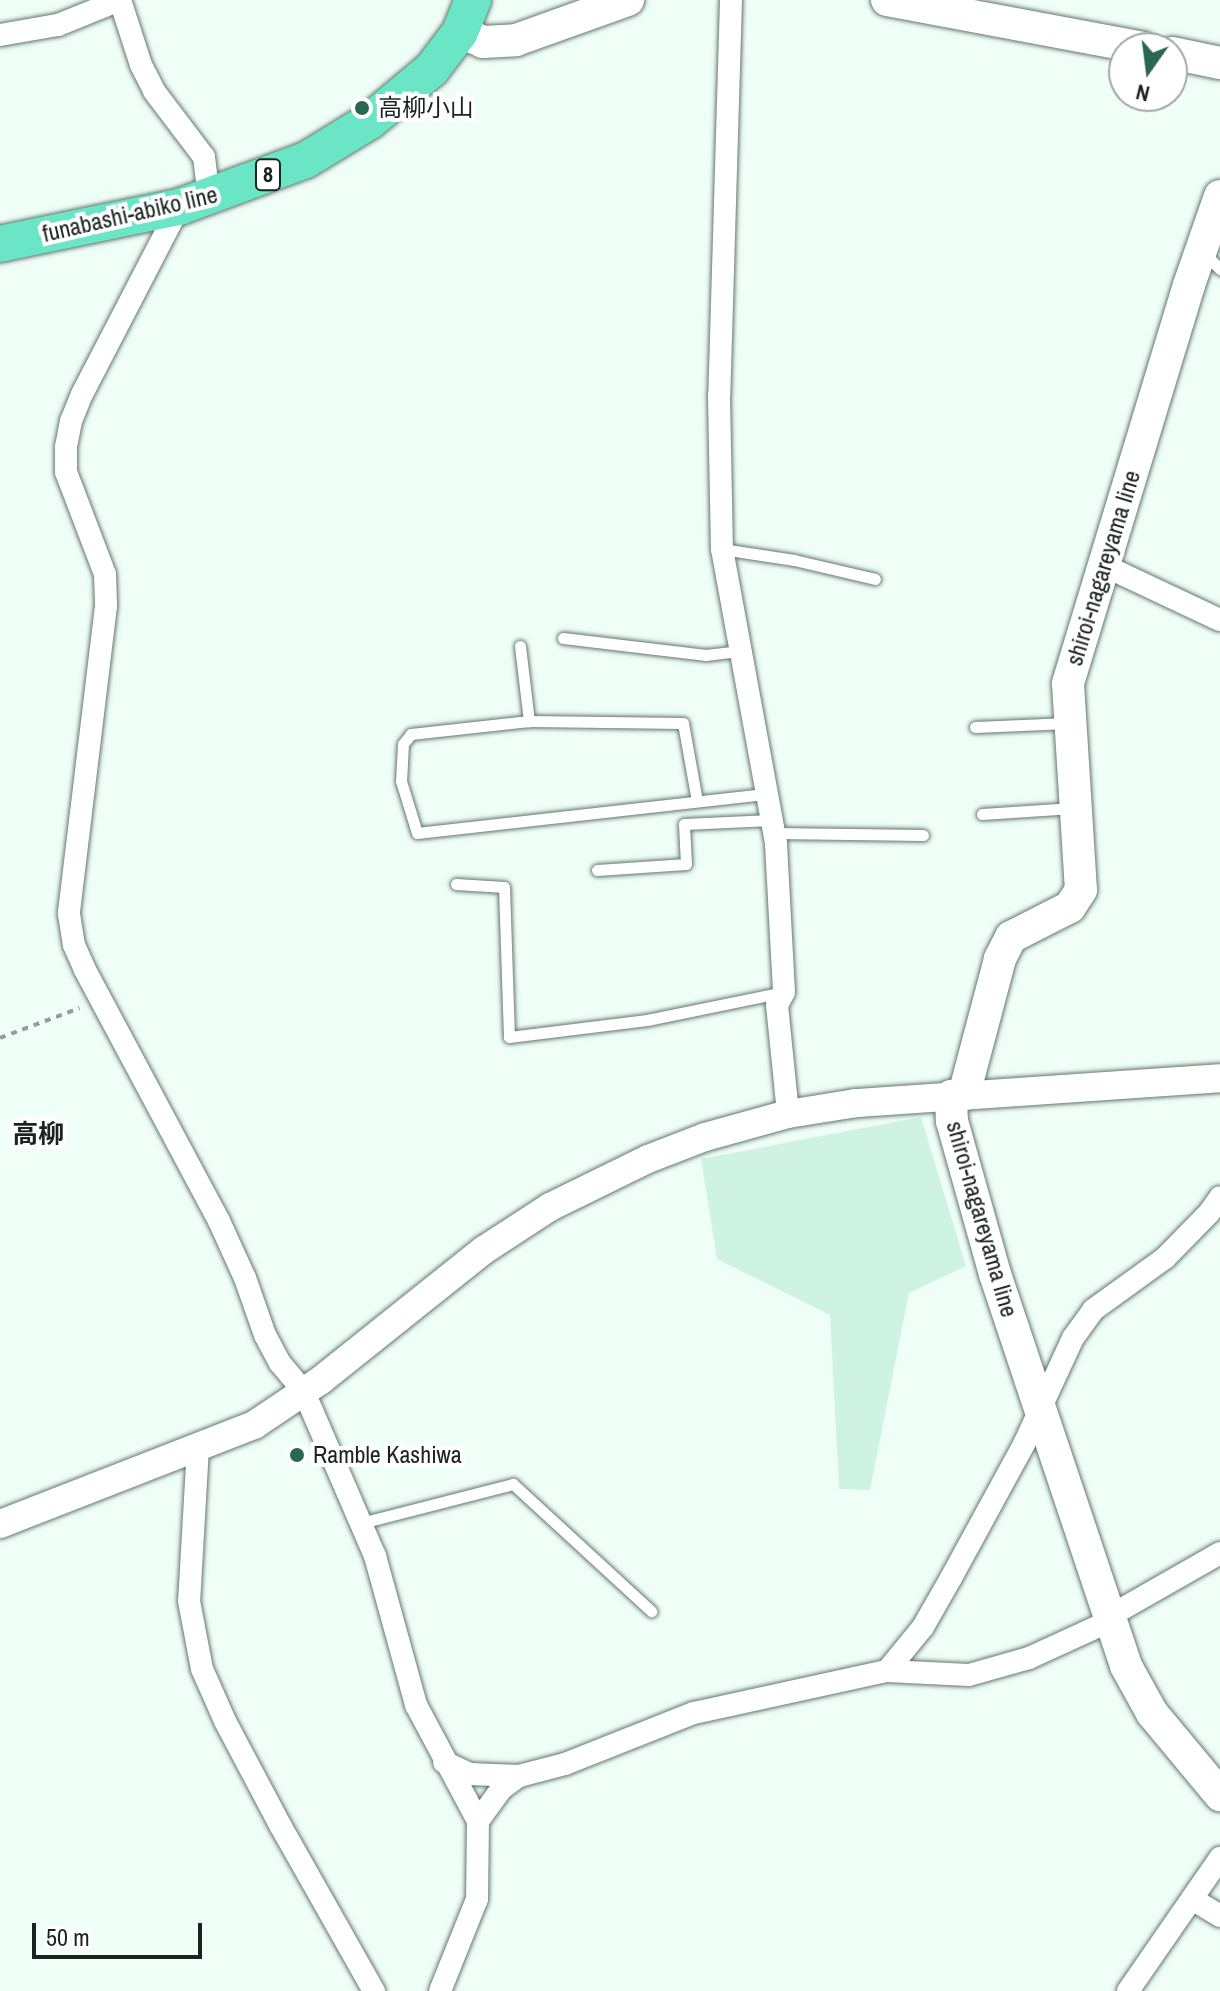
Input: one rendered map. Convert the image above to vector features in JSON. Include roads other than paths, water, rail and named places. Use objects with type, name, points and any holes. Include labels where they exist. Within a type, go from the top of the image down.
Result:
[{"type":"main road","points":[[466,16],[483,42],[516,40],[628,0]]},
{"type":"main road","points":[[887,0],[952,6],[1108,40]]},
{"type":"main road","name":"funabashi-abiko line","points":[[0,244],[194,202],[306,160],[370,121],[432,69],[466,16]]},
{"type":"main road","points":[[1188,56],[1220,63]]},
{"type":"main road","name":"shiroi-nagareyama line","points":[[1220,196],[1211,259],[1103,565],[1068,684],[1081,890],[1070,907],[1011,937],[1000,959],[964,1094],[951,1096],[952,1121],[995,1274],[1126,1666],[1152,1713],[1220,1795]]},
{"type":"street","points":[[0,35],[58,25],[120,0],[141,65],[154,91],[204,157],[194,202],[82,394],[71,421],[66,447],[66,472],[105,574],[106,606],[69,914],[74,945],[219,1221],[265,1335],[280,1363],[304,1392],[361,1523],[387,1594],[416,1705],[478,1821],[477,1899],[440,1991]]},
{"type":"street","points":[[731,0],[719,396],[722,549],[772,826],[784,992],[777,1005],[788,1114]]},
{"type":"street","points":[[1103,565],[1220,620]]},
{"type":"street","points":[[0,1524],[254,1425],[304,1392],[484,1250],[550,1207],[648,1159],[705,1137],[788,1114],[857,1103],[1220,1078]]},
{"type":"street","points":[[887,1671],[923,1627],[1024,1444],[1073,1338],[1093,1310],[1165,1258],[1209,1213],[1220,1197]]},
{"type":"street","points":[[198,1447],[188,1563],[189,1601],[202,1669],[225,1721],[273,1812],[374,1991]]},
{"type":"street","points":[[444,1762],[470,1774],[519,1776],[565,1764],[694,1713],[887,1671],[969,1675],[1029,1658],[1109,1619],[1220,1553]]},
{"type":"street","points":[[478,1821],[501,1789],[519,1776]]},
{"type":"street","points":[[1128,1991],[1220,1858]]},
{"type":"street","points":[[1192,1899],[1220,1916]]},
{"type":"lane","points":[[722,549],[794,560],[875,579]]},
{"type":"lane","points":[[563,638],[706,655],[738,651]]},
{"type":"lane","points":[[520,646],[529,721]]},
{"type":"lane","points":[[697,801],[683,723],[529,721],[411,734],[403,744],[401,781],[417,833],[767,794]]},
{"type":"lane","points":[[975,727],[1070,723]]},
{"type":"lane","points":[[982,814],[1077,808]]},
{"type":"lane","points":[[597,870],[686,864],[684,824],[923,835]]},
{"type":"lane","points":[[456,884],[504,887],[509,1037],[647,1020],[784,992]]},
{"type":"lane","points":[[361,1523],[513,1484],[651,1611]]},
{"type":"place","name":"高柳小山","points":[[362,108]]},
{"type":"place","name":"Ramble Kashiwa","points":[[297,1455]]},
{"type":"district","name":"高柳","points":[[38,1134]]}]
